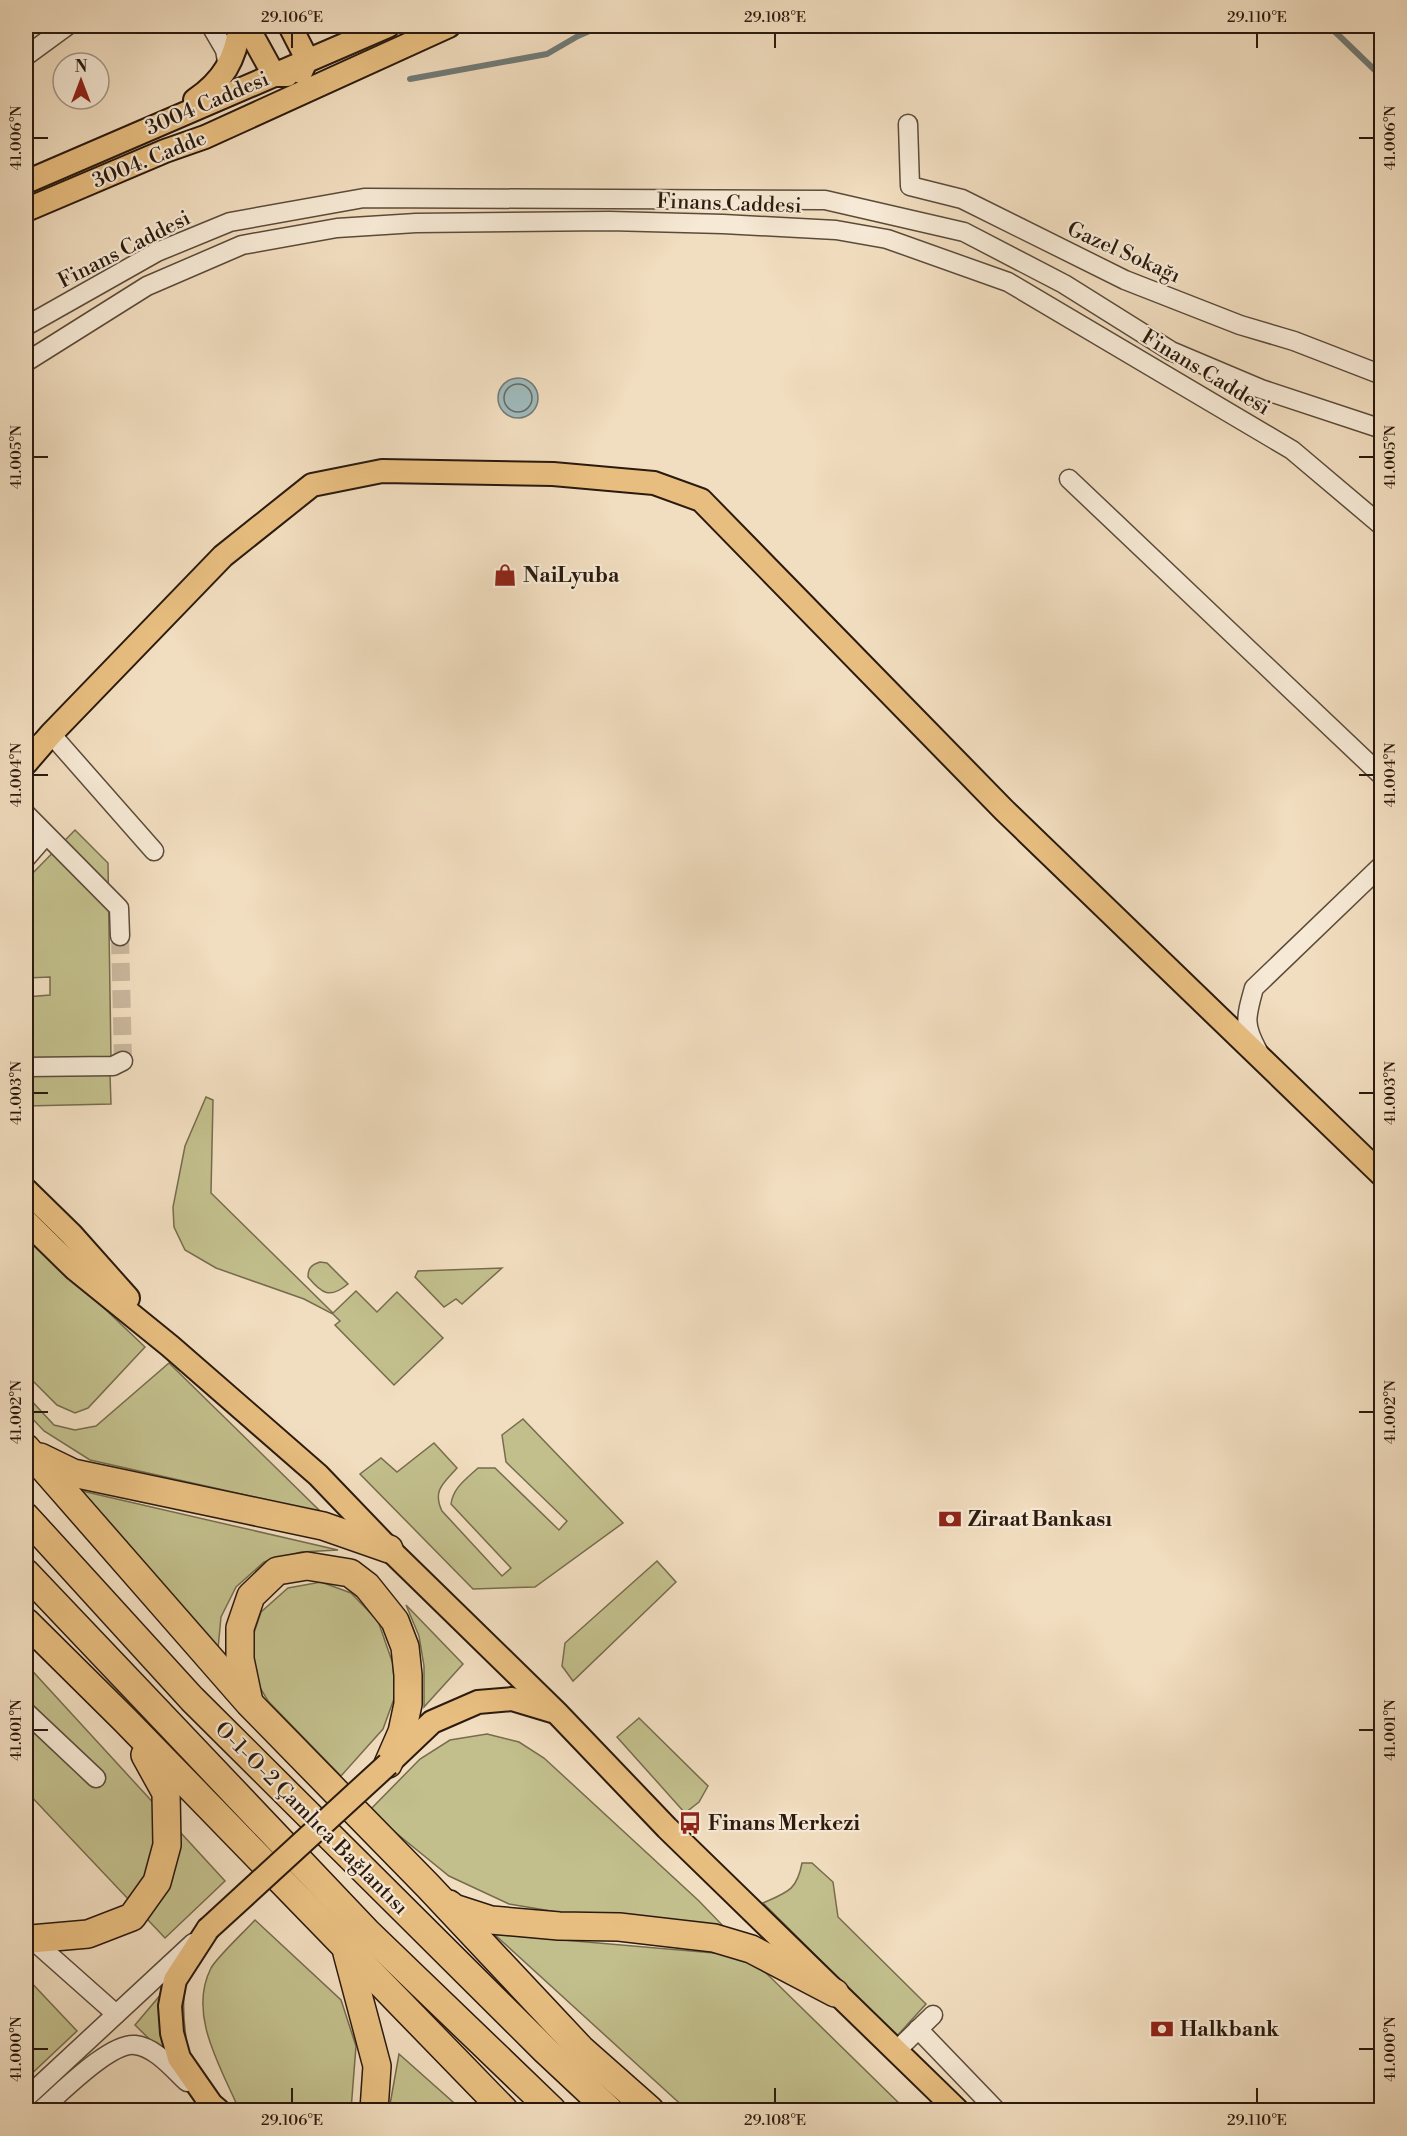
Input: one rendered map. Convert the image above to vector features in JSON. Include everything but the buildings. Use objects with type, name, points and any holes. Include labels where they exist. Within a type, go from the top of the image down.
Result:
[{"type":"highway","points":[[27,1450],[73,1473],[323,1526],[389,1549]]},
{"type":"highway","points":[[27,1450],[249,1703],[428,1886],[581,2049],[650,2110]]},
{"type":"highway","name":"O-1-O-2 Çamlıca Bağlantısı","points":[[26,1517],[192,1699],[546,2051],[609,2110]]},
{"type":"highway","points":[[249,1703],[240,1659],[240,1628],[251,1596],[277,1571],[307,1566],[350,1573],[367,1586],[395,1621],[405,1647],[408,1704],[402,1732],[388,1764]]},
{"type":"highway","name":"O-1-O-2 Çamlıca Bağlantısı","points":[[26,1573],[368,1933],[552,2110]]},
{"type":"highway","points":[[26,1622],[125,1720],[504,2110]]},
{"type":"highway","points":[[27,1939],[88,1934],[132,1917],[157,1882],[167,1845],[166,1793],[125,1720]]},
{"type":"highway","points":[[428,1886],[454,1908],[492,1920],[559,1926],[619,1927],[714,1938],[751,1949],[836,1993]]},
{"type":"highway","points":[[346,1949],[377,2066],[374,2110]]},
{"type":"main road","points":[[164,121],[213,88],[228,67],[239,36],[240,26]]},
{"type":"main road","points":[[247,26],[274,75],[303,68],[388,26]]},
{"type":"main road","points":[[271,107],[295,83],[303,68],[290,26]]},
{"type":"main road","name":"3004 Caddesi","points":[[271,107],[449,26]]},
{"type":"main road","points":[[303,68],[327,80]]},
{"type":"main road","name":"3004 Caddesi","points":[[26,182],[274,75]]},
{"type":"main road","name":"3004. Cadde","points":[[26,210],[205,137],[271,107]]},
{"type":"main road","points":[[26,763],[51,734],[223,556],[312,486],[382,471],[552,474],[654,483],[701,500],[1004,810],[1382,1175]]},
{"type":"main road","points":[[26,1190],[71,1234],[170,1347]]},
{"type":"main road","points":[[26,1221],[75,1269],[170,1347],[318,1475],[389,1549],[556,1712],[667,1828],[957,2110]]},
{"type":"main road","points":[[215,2107],[179,2058],[172,2033],[170,2006],[175,1980],[208,1929],[432,1722],[478,1702],[512,1699],[556,1712]]},
{"type":"street","points":[[26,56],[67,26]]},
{"type":"street","points":[[211,26],[225,50],[228,67]]},
{"type":"street","name":"Gazel Sokağı","points":[[908,124],[910,186],[962,199],[1125,280],[1240,325],[1294,341],[1382,375]]},
{"type":"street","name":"Finans Caddesi","points":[[26,326],[157,252],[230,222],[364,198],[825,200],[964,232],[1064,284],[1171,351],[1261,389],[1382,429]]},
{"type":"street","name":"Finans Caddesi","points":[[26,362],[147,286],[242,245],[337,228],[416,223],[609,221],[836,230],[887,239],[1008,282],[1292,450],[1382,526]]},
{"type":"street","points":[[1069,479],[1382,776]]},
{"type":"street","points":[[26,755],[51,734],[154,851]]},
{"type":"street","points":[[26,814],[119,908],[120,936]]},
{"type":"street","points":[[26,858],[46,835]]},
{"type":"street","points":[[1262,1060],[1247,1032],[1248,1011],[1254,988],[1382,865]]},
{"type":"street","points":[[26,1067],[113,1066],[123,1060]]},
{"type":"street","points":[[26,1712],[96,1778]]},
{"type":"street","points":[[26,2098],[208,1929]]},
{"type":"street","points":[[27,1939],[116,2014]]},
{"type":"street","points":[[896,2051],[933,2015]]},
{"type":"street","points":[[918,2030],[996,2110]]},
{"type":"street","points":[[41,2110],[109,2052],[134,2045],[160,2056],[215,2107]]},
{"type":"shaded area","points":[[75,830],[108,863],[111,1059],[26,1060],[26,997],[50,995],[50,977],[26,978],[26,880]]},
{"type":"shaded area","points":[[110,1074],[111,1104],[26,1106],[26,1076]]},
{"type":"shaded area","points":[[206,1097],[213,1100],[211,1193],[333,1313],[356,1291],[377,1312],[397,1292],[443,1338],[394,1385],[335,1325],[340,1321],[333,1314],[304,1299],[216,1268],[185,1250],[174,1227],[173,1207],[185,1146]]},
{"type":"shaded area","points":[[26,1234],[145,1347],[88,1408],[75,1413],[57,1405],[26,1374]]},
{"type":"shaded area","points":[[320,1262],[327,1263],[348,1284],[336,1292],[322,1291],[308,1277],[309,1269]]},
{"type":"shaded area","points":[[502,1268],[462,1304],[456,1299],[444,1307],[415,1277],[418,1271]]},
{"type":"shaded area","points":[[169,1363],[321,1512],[90,1460],[44,1431],[26,1412],[26,1395],[54,1425],[75,1430],[96,1426]]},
{"type":"shaded area","points":[[523,1419],[623,1523],[535,1587],[473,1589],[360,1474],[381,1458],[397,1472],[434,1443],[457,1468],[439,1492],[438,1498],[442,1511],[502,1576],[511,1568],[451,1504],[457,1488],[478,1468],[495,1468],[559,1530],[567,1521],[506,1462],[502,1435]]},
{"type":"shaded area","points":[[82,1491],[338,1550],[301,1552],[264,1562],[236,1587],[221,1617],[218,1649]]},
{"type":"shaded area","points":[[657,1561],[676,1582],[573,1681],[562,1666],[565,1643]]},
{"type":"shaded area","points":[[321,1582],[351,1593],[378,1621],[393,1664],[395,1696],[383,1729],[341,1776],[268,1701],[252,1674],[252,1639],[261,1612],[288,1588]]},
{"type":"shaded area","points":[[406,1605],[463,1664],[424,1707],[424,1666],[419,1636]]},
{"type":"shaded area","points":[[26,1664],[225,1881],[165,1938],[26,1791]]},
{"type":"shaded area","points":[[639,1718],[708,1786],[699,1802],[685,1813],[617,1737]]},
{"type":"shaded area","points":[[487,1734],[519,1742],[544,1758],[699,1901],[726,1929],[581,1916],[509,1904],[449,1876],[369,1811],[420,1759],[450,1740]]},
{"type":"shaded area","points":[[802,1863],[812,1863],[833,1882],[838,1917],[926,2004],[897,2036],[763,1903],[779,1896],[794,1885]]},
{"type":"shaded area","points":[[255,1920],[341,2000],[356,2046],[351,2110],[244,2110],[237,2105],[209,2038],[204,2020],[203,2003],[205,1985],[214,1963]]},
{"type":"shaded area","points":[[494,1934],[726,1954],[751,1962],[763,1970],[906,2110],[687,2110]]},
{"type":"shaded area","points":[[190,1960],[184,1993],[184,2018],[189,2055],[201,2090],[135,2025]]},
{"type":"shaded area","points":[[26,1977],[77,2031],[26,2079]]},
{"type":"shaded area","points":[[399,2054],[462,2110],[389,2110]]},
{"type":"water","points":[[518,378],[526,379],[532,384],[537,390],[537,406],[532,412],[526,417],[518,418],[510,417],[504,412],[499,406],[498,398],[499,390],[504,384],[510,379]]},
{"type":"waterway","points":[[410,79],[547,54],[601,26]]},
{"type":"waterway","points":[[1329,26],[1382,77]]},
{"type":"tunnel","points":[[120,936],[123,1061]]},
{"type":"place","name":"NaiLyuba","points":[[505,575]]},
{"type":"place","name":"Ziraat Bankası","points":[[950,1519]]},
{"type":"place","name":"Finans Merkezi","points":[[690,1823]]},
{"type":"place","name":"Halkbank","points":[[1162,2029]]}]
